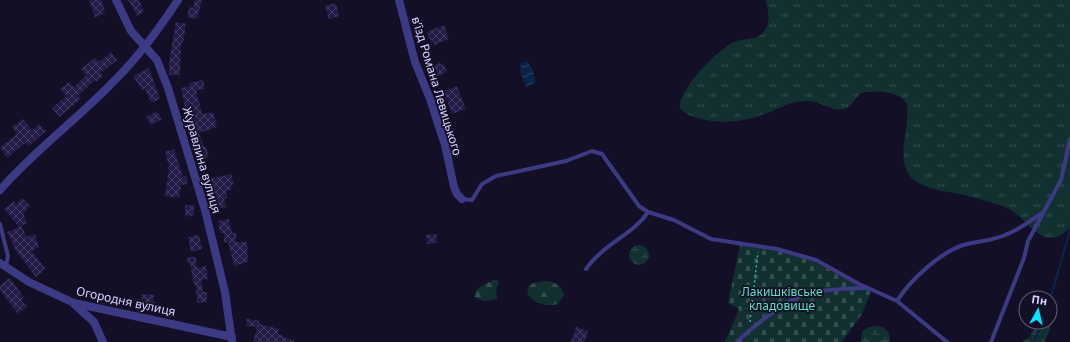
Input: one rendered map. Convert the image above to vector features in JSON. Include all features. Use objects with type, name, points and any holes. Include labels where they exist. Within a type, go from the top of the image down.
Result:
[{"type":"street","name":"Журавлина вулиця","points":[[116,0],[131,31],[144,48],[155,57],[159,65],[187,146],[221,276],[232,339]]},
{"type":"street","points":[[0,190],[34,154],[113,83],[160,29],[178,0]]},
{"type":"street","name":"в’їзд Романа Левицького","points":[[399,0],[415,62],[430,99],[443,140],[454,188],[462,199]]},
{"type":"street","name":"Огородня вулиця","points":[[3,265],[36,286],[74,303],[232,339]]},
{"type":"street","points":[[74,303],[94,322],[104,342]]},
{"type":"lane","points":[[991,342],[1024,258],[1028,241],[1061,180],[1070,140]]},
{"type":"lane","points":[[462,199],[472,200],[482,184],[496,176],[560,162],[595,151],[602,154],[639,206],[648,212],[668,217],[711,239],[755,245],[810,258],[831,267],[866,288],[897,301],[946,342]]},
{"type":"lane","points":[[586,269],[592,260],[604,248],[632,228],[648,212]]},
{"type":"lane","points":[[897,301],[914,280],[952,251],[969,244],[1003,236],[1023,226],[1043,213]]},
{"type":"lane","points":[[0,224],[8,256],[3,265]]},
{"type":"lane","points":[[737,342],[748,331],[790,302],[804,295],[841,289],[866,288]]},
{"type":"path","points":[[748,331],[758,255],[755,245]]},
{"type":"green space","points":[[766,0],[1070,0],[1070,228],[1060,236],[1051,238],[1042,236],[1011,210],[1002,206],[969,196],[928,187],[915,181],[910,176],[906,168],[904,159],[904,141],[908,113],[907,104],[899,96],[887,92],[862,93],[847,108],[840,110],[813,101],[802,101],[755,117],[732,122],[709,121],[687,114],[680,108],[681,100],[685,91],[700,71],[727,46],[734,42],[755,38],[762,34],[765,30],[768,23]]},
{"type":"green space","points":[[639,245],[646,248],[649,255],[646,262],[639,265],[632,262],[629,255],[632,248]]},
{"type":"green space","name":"Лакишківське кладовище","points":[[740,245],[787,253],[815,262],[871,292],[862,314],[842,342],[725,342],[739,309],[728,303]]},
{"type":"green space","points":[[493,280],[497,280],[499,282],[496,290],[497,299],[484,301],[475,298],[476,291],[480,287]]},
{"type":"green space","points":[[548,281],[558,285],[562,289],[564,295],[558,304],[550,305],[537,303],[528,295],[528,287],[530,285],[536,282]]},
{"type":"green space","points":[[876,326],[883,328],[889,333],[890,342],[861,342],[862,331],[869,327]]},
{"type":"green space","points":[[1033,330],[1050,330],[1044,342],[1022,342],[1030,337]]},
{"type":"water","points":[[527,61],[532,68],[536,82],[526,87],[520,71],[521,63]]},
{"type":"building","points":[[89,0],[102,0],[105,14],[95,17]]},
{"type":"building","points":[[128,0],[139,0],[144,12],[137,16]]},
{"type":"building","points":[[195,0],[202,0],[197,19],[187,17],[189,7],[193,8]]},
{"type":"building","points":[[336,3],[339,16],[329,19],[325,6]]},
{"type":"building","points":[[176,22],[186,24],[183,43],[181,43],[180,75],[169,75],[169,62]]},
{"type":"building","points":[[444,25],[449,39],[434,45],[432,40],[430,41],[427,32]]},
{"type":"building","points":[[111,52],[117,60],[101,73],[103,76],[96,82],[95,80],[78,96],[81,99],[59,117],[52,108],[66,96],[60,89],[69,82],[74,87],[86,75],[81,69],[95,58],[99,62]]},
{"type":"building","points":[[440,63],[441,65],[444,64],[447,72],[435,78],[431,67]]},
{"type":"building","points":[[149,68],[160,99],[151,103],[145,88],[142,90],[133,76]]},
{"type":"building","points":[[203,80],[205,89],[196,90],[202,114],[213,112],[217,127],[199,133],[209,157],[199,160],[189,126],[192,125],[189,110],[186,110],[181,88],[190,86],[189,83]]},
{"type":"building","points":[[457,86],[466,109],[452,114],[444,91]]},
{"type":"building","points":[[157,111],[162,119],[151,125],[146,117]]},
{"type":"building","points":[[23,119],[32,130],[39,124],[46,131],[29,146],[25,143],[7,158],[0,147],[17,134],[12,127]]},
{"type":"building","points":[[174,149],[183,177],[186,176],[188,184],[181,185],[179,198],[165,196],[169,166],[165,152]]},
{"type":"building","points":[[231,174],[234,184],[231,185],[232,190],[226,191],[227,198],[224,199],[226,207],[215,209],[209,189],[206,190],[204,180]]},
{"type":"building","points":[[22,198],[30,206],[23,213],[27,223],[19,227],[4,209],[14,201],[16,204]]},
{"type":"building","points":[[185,205],[194,205],[194,215],[185,217]]},
{"type":"building","points":[[229,219],[232,233],[236,233],[236,242],[247,242],[248,262],[234,266],[228,242],[224,243],[224,233],[220,233],[218,221]]},
{"type":"building","points":[[22,226],[26,237],[35,234],[39,247],[32,251],[45,268],[36,277],[16,251],[7,232]]},
{"type":"building","points":[[436,234],[437,243],[427,244],[426,235]]},
{"type":"building","points":[[199,235],[202,249],[191,252],[188,237]]},
{"type":"building","points":[[187,257],[196,257],[197,268],[206,266],[208,279],[201,280],[203,292],[207,292],[207,302],[197,303],[196,285],[194,285],[190,263],[188,264]]},
{"type":"building","points":[[10,278],[24,298],[21,300],[27,307],[18,314],[0,290],[0,285]]},
{"type":"building","points":[[142,294],[154,295],[153,302],[156,302],[155,309],[141,307]]},
{"type":"building","points":[[247,319],[260,321],[259,324],[279,329],[278,334],[296,342],[253,342],[257,327],[246,326]]},
{"type":"building","points":[[576,327],[588,331],[585,342],[571,342]]},
{"type":"waterway","points":[[1053,290],[1070,230]]},
{"type":"waterway","points":[[1034,342],[1039,330]]}]
